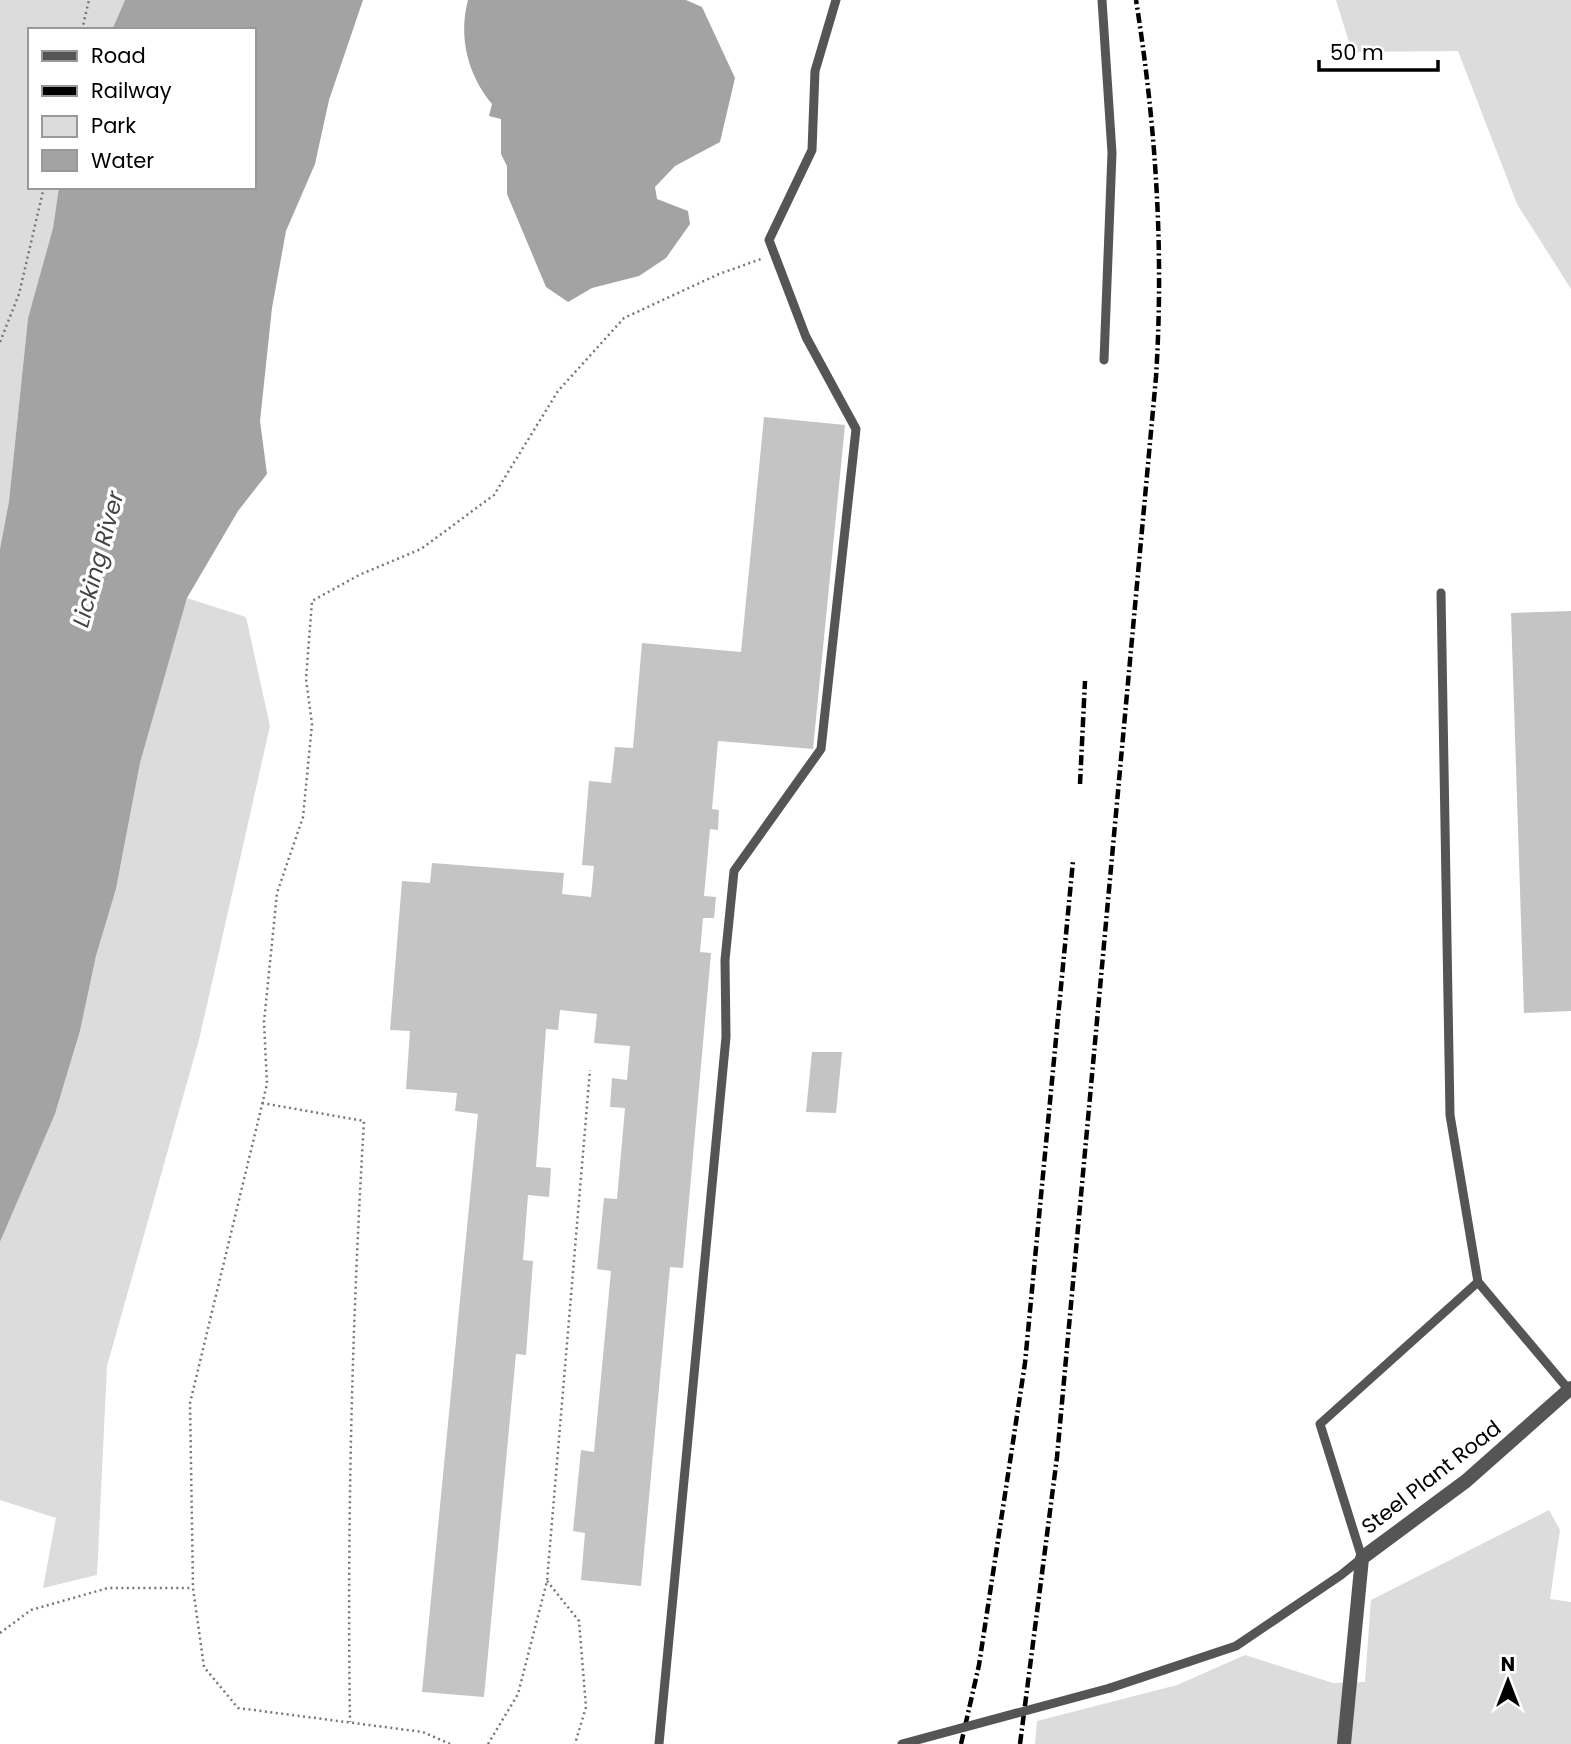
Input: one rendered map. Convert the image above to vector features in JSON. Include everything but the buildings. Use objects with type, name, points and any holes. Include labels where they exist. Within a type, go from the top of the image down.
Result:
[{"type":"street","name":"Steel Plant Road","points":[[1344,1744],[1362,1558],[1466,1481],[1570,1389]]},
{"type":"lane","points":[[659,1744],[724,1064],[725,960],[734,871],[821,749],[856,429],[806,337],[769,240],[812,150],[815,71],[836,0]]},
{"type":"lane","points":[[1102,0],[1112,153],[1104,360]]},
{"type":"lane","points":[[1441,593],[1450,1115],[1478,1282],[1570,1389]]},
{"type":"lane","points":[[902,1744],[1110,1688],[1236,1646],[1342,1575],[1362,1558],[1320,1424],[1478,1282]]},
{"type":"path","points":[[82,28],[89,0]]},
{"type":"path","points":[[0,342],[19,294],[44,189]]},
{"type":"path","points":[[450,1744],[423,1732],[238,1708],[204,1667],[193,1588],[190,1403],[267,1084],[264,1021],[277,893],[303,817],[312,724],[306,679],[312,601],[359,575],[421,549],[494,495],[558,391],[624,318],[719,274],[775,254]]},
{"type":"path","points":[[488,1744],[518,1694],[547,1581],[590,1070]]},
{"type":"path","points":[[262,1103],[365,1121],[357,1244],[348,1569],[350,1722]]},
{"type":"path","points":[[547,1581],[579,1621],[586,1707],[575,1744]]},
{"type":"path","points":[[0,1633],[30,1610],[108,1588],[193,1588]]},
{"type":"green space","points":[[0,0],[125,0],[113,28],[28,28],[28,189],[59,189],[53,228],[28,318],[9,501],[0,549]]},
{"type":"green space","points":[[1336,0],[1571,0],[1571,289],[1517,204],[1458,51],[1352,52]]},
{"type":"green space","points":[[187,598],[246,617],[270,726],[199,1040],[107,1366],[97,1575],[43,1588],[56,1518],[0,1500],[0,1242],[55,1114],[80,1031],[96,956],[116,889],[140,763]]},
{"type":"green space","points":[[1549,1510],[1560,1530],[1550,1599],[1571,1602],[1571,1744],[1035,1744],[1037,1721],[1177,1685],[1245,1655],[1333,1683],[1365,1682],[1371,1600]]},
{"type":"water","name":"Licking River","points":[[125,0],[363,0],[329,100],[315,164],[286,231],[272,308],[260,421],[267,474],[238,511],[187,598],[140,763],[116,889],[96,956],[80,1031],[55,1114],[0,1242],[0,549],[9,501],[28,318],[53,228],[59,189],[256,189],[256,28],[113,28]]},
{"type":"water","points":[[468,0],[686,0],[702,7],[735,78],[720,142],[675,166],[655,187],[657,199],[688,211],[690,224],[666,258],[639,276],[592,288],[568,302],[546,287],[507,194],[507,166],[501,154],[501,119],[489,116],[492,104],[477,81],[467,55],[464,28]]},
{"type":"railway","points":[[1020,1744],[1057,1457],[1156,377],[1159,282],[1156,188],[1149,94],[1136,0]]},
{"type":"railway","points":[[1080,784],[1085,681]]},
{"type":"railway","points":[[961,1744],[979,1665],[1025,1363],[1073,861]]}]
